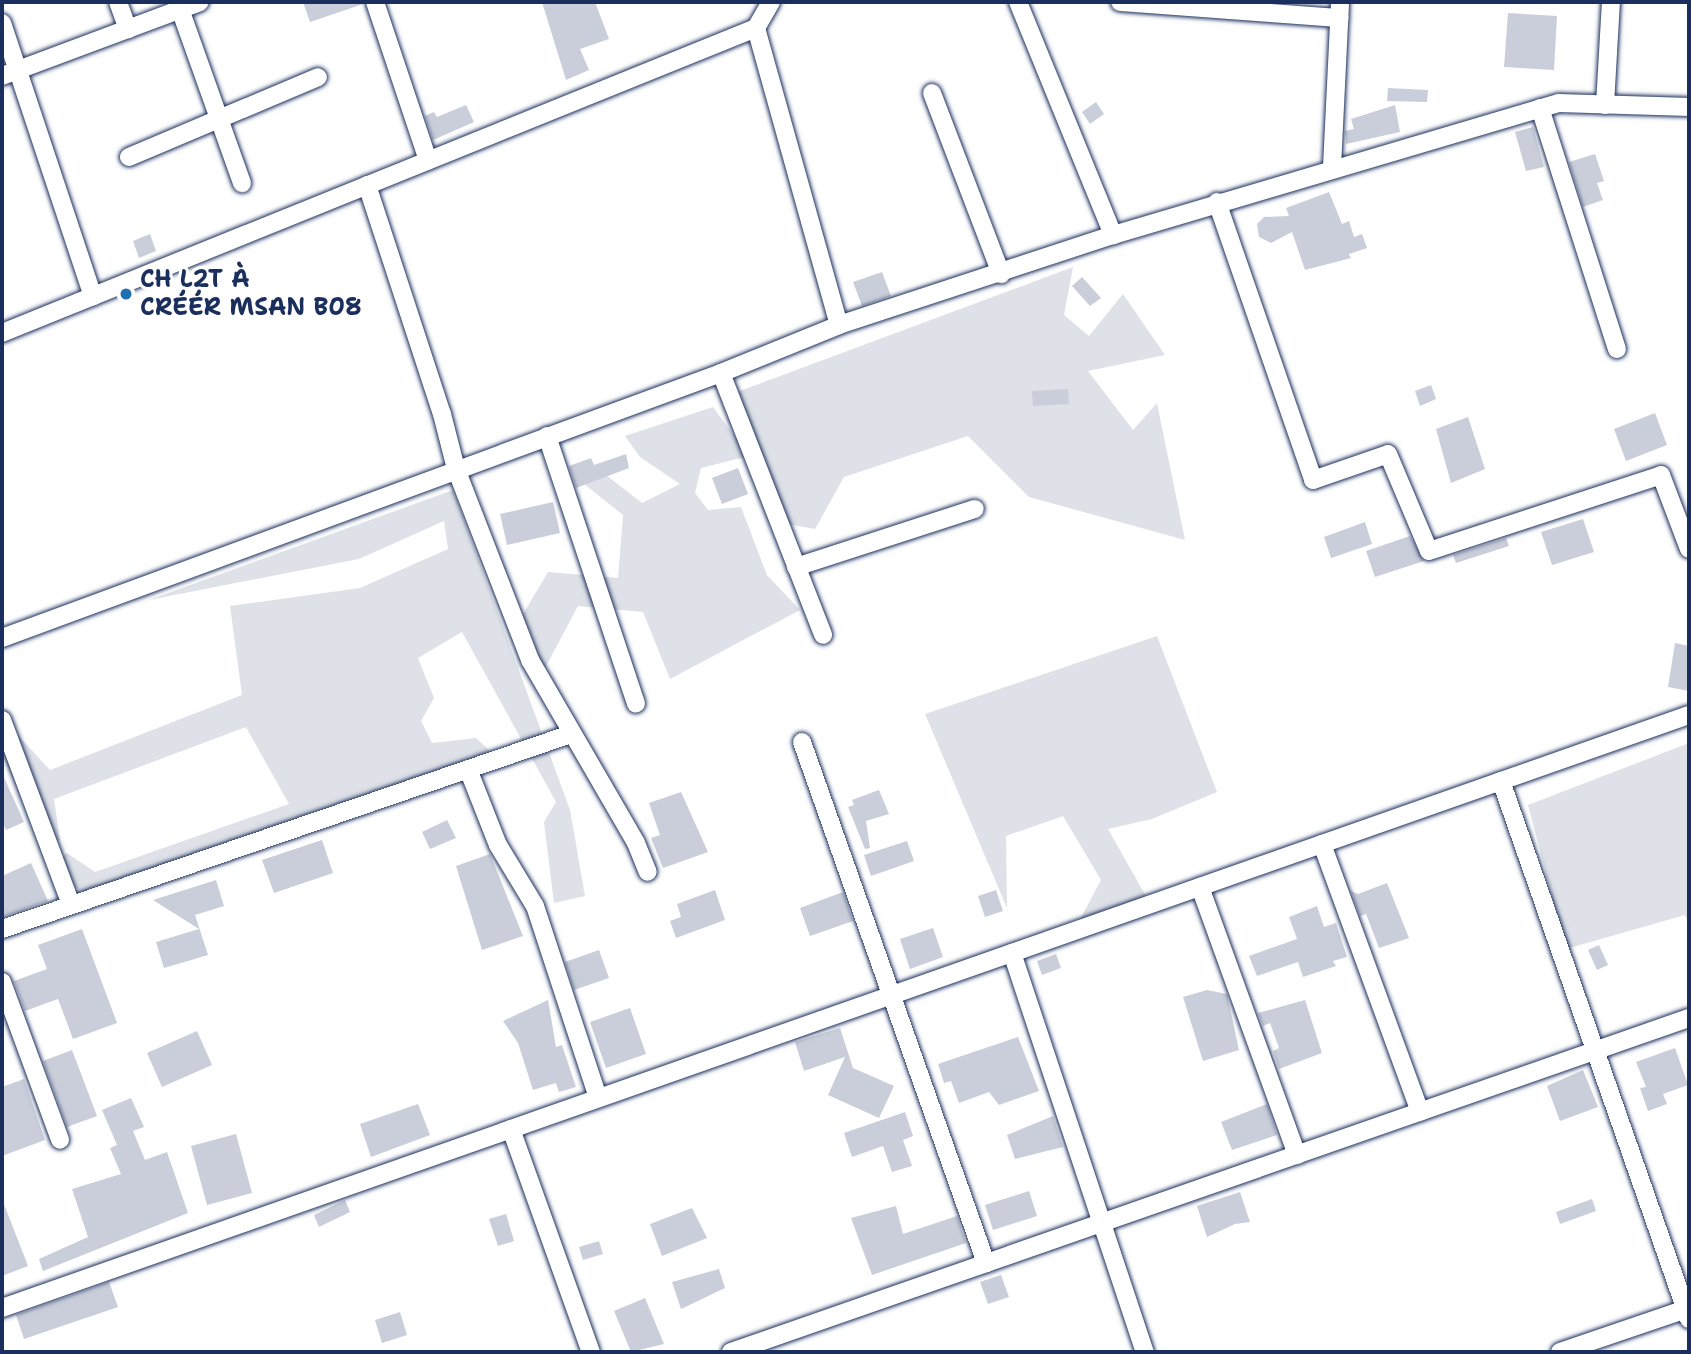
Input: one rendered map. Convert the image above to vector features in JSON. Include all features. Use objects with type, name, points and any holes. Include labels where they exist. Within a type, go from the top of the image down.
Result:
[{"type":"street","points":[[118,2],[128,29]]},
{"type":"street","points":[[2,76],[200,2]]},
{"type":"street","points":[[375,2],[428,160]]},
{"type":"street","points":[[2,333],[756,28],[771,2]]},
{"type":"street","points":[[1018,2],[1113,235]]},
{"type":"street","points":[[1120,2],[1340,10],[1332,167]]},
{"type":"street","points":[[1605,104],[1611,2]]},
{"type":"street","points":[[180,9],[242,183]]},
{"type":"street","points":[[2,23],[20,70],[93,296]]},
{"type":"street","points":[[756,28],[839,325]]},
{"type":"street","points":[[129,157],[218,117],[318,77]]},
{"type":"street","points":[[932,93],[1001,274]]},
{"type":"street","points":[[2,638],[721,373],[839,325],[1217,202],[1559,103],[1689,107]]},
{"type":"street","points":[[1541,108],[1617,349]]},
{"type":"street","points":[[367,185],[442,414],[456,469],[530,660],[636,843],[648,872]]},
{"type":"street","points":[[1217,202],[1313,480],[1388,454],[1429,551],[1661,475],[1689,549]]},
{"type":"street","points":[[721,373],[823,635]]},
{"type":"street","points":[[547,436],[636,704]]},
{"type":"street","points":[[796,567],[975,509]]},
{"type":"street","points":[[2,1308],[1689,715]]},
{"type":"street","points":[[2,720],[71,905]]},
{"type":"street","points":[[2,929],[571,734]]},
{"type":"street","points":[[802,743],[894,995],[986,1263]]},
{"type":"street","points":[[468,769],[498,845],[535,906],[598,1098]]},
{"type":"street","points":[[1501,781],[1688,1314],[1560,1352]]},
{"type":"street","points":[[1322,844],[1420,1112]]},
{"type":"street","points":[[1200,887],[1297,1155]]},
{"type":"street","points":[[1012,953],[1145,1352]]},
{"type":"street","points":[[2,982],[60,1140]]},
{"type":"street","points":[[731,1352],[1689,1018]]},
{"type":"street","points":[[511,1129],[591,1352]]},
{"type":"shaded area","points":[[1073,267],[1064,315],[1089,336],[1123,294],[1165,355],[1088,371],[1133,430],[1157,403],[1185,540],[1029,497],[968,436],[844,477],[815,529],[781,523],[729,395]]},
{"type":"shaded area","points":[[713,407],[749,456],[701,468],[695,493],[708,510],[741,507],[767,575],[800,610],[670,679],[643,612],[578,606],[544,670],[523,614],[548,572],[618,578],[623,515],[583,483],[593,465],[642,503],[680,484],[640,457],[625,436]]},
{"type":"shaded area","points":[[453,490],[570,810],[585,896],[554,903],[544,822],[556,802],[462,632],[418,658],[434,698],[421,721],[432,743],[476,738],[504,764],[88,895],[48,869],[67,853],[95,872],[289,804],[246,727],[54,799],[60,840],[43,846],[2,754],[15,732],[50,770],[242,695],[230,606],[360,588],[448,549],[444,521],[359,559],[149,600]]},
{"type":"shaded area","points":[[1157,636],[1217,792],[1152,819],[1108,829],[1147,898],[1078,923],[1101,880],[1063,816],[1006,836],[1007,908],[925,714]]},
{"type":"shaded area","points":[[1689,743],[1689,925],[1685,915],[1566,949],[1528,805]]},
{"type":"building","points":[[303,2],[363,2],[363,4],[310,22]]},
{"type":"building","points":[[542,2],[595,2],[609,39],[580,49],[589,70],[566,80]]},
{"type":"building","points":[[1508,13],[1557,16],[1554,70],[1504,67]]},
{"type":"building","points":[[1388,88],[1428,90],[1427,102],[1387,101]]},
{"type":"building","points":[[1096,102],[1104,114],[1090,124],[1082,112]]},
{"type":"building","points":[[466,105],[474,122],[433,140],[425,116],[434,112],[437,117]]},
{"type":"building","points":[[1395,105],[1400,132],[1346,144],[1345,131],[1354,129],[1351,119]]},
{"type":"building","points":[[1533,127],[1544,167],[1526,171],[1515,132]]},
{"type":"building","points":[[1595,154],[1604,181],[1597,183],[1603,200],[1583,207],[1569,162]]},
{"type":"building","points":[[1329,192],[1342,224],[1349,221],[1354,237],[1362,234],[1367,248],[1349,254],[1351,258],[1305,270],[1292,232],[1271,243],[1259,237],[1257,224],[1264,217],[1289,216],[1286,208]]},
{"type":"building","points":[[150,234],[156,251],[139,258],[133,241]]},
{"type":"building","points":[[882,272],[891,296],[862,306],[853,282]]},
{"type":"building","points":[[1082,277],[1101,298],[1090,306],[1072,286]]},
{"type":"building","points":[[1431,385],[1436,399],[1420,406],[1415,391]]},
{"type":"building","points":[[1068,389],[1069,404],[1033,406],[1032,391]]},
{"type":"building","points":[[1655,413],[1667,445],[1626,461],[1614,429]]},
{"type":"building","points":[[1468,417],[1485,469],[1451,483],[1436,429]]},
{"type":"building","points":[[626,454],[629,468],[576,488],[569,466],[591,458],[594,465]]},
{"type":"building","points":[[738,468],[748,494],[722,504],[712,478]]},
{"type":"building","points":[[553,502],[560,533],[507,545],[500,514]]},
{"type":"building","points":[[1583,519],[1594,552],[1552,565],[1541,532]]},
{"type":"building","points":[[1365,522],[1372,544],[1331,558],[1324,537]]},
{"type":"building","points":[[1410,536],[1424,561],[1375,577],[1366,551]]},
{"type":"building","points":[[1506,538],[1509,546],[1456,563],[1453,555]]},
{"type":"building","points":[[1675,643],[1689,646],[1689,691],[1668,687]]},
{"type":"building","points":[[2,773],[24,822],[6,830],[2,822]]},
{"type":"building","points":[[879,790],[889,814],[866,821],[870,848],[865,849],[848,807],[854,805],[852,800]]},
{"type":"building","points":[[681,792],[708,852],[663,868],[651,838],[660,835],[649,803]]},
{"type":"building","points":[[447,820],[456,838],[430,849],[422,832]]},
{"type":"building","points":[[322,840],[333,873],[274,893],[262,860]]},
{"type":"building","points":[[907,841],[914,861],[871,876],[864,855]]},
{"type":"building","points":[[490,854],[523,936],[482,950],[456,866]]},
{"type":"building","points":[[31,863],[48,901],[2,917],[2,876]]},
{"type":"building","points":[[216,880],[224,906],[195,915],[208,955],[164,968],[156,942],[199,929],[153,900]]},
{"type":"building","points":[[1387,883],[1409,938],[1379,948],[1366,914],[1360,916],[1351,891],[1358,894]]},
{"type":"building","points":[[715,890],[725,920],[676,938],[670,921],[681,917],[677,904]]},
{"type":"building","points":[[996,890],[1003,911],[985,917],[978,896]]},
{"type":"building","points":[[843,892],[853,921],[810,936],[800,908]]},
{"type":"building","points":[[1317,906],[1324,927],[1336,923],[1347,957],[1333,961],[1336,966],[1303,977],[1298,962],[1257,976],[1249,956],[1297,939],[1289,917]]},
{"type":"building","points":[[933,928],[943,957],[910,969],[900,939]]},
{"type":"building","points":[[82,929],[117,1023],[73,1039],[58,999],[25,1011],[14,981],[47,969],[38,945]]},
{"type":"building","points":[[1599,945],[1608,965],[1597,970],[1588,950]]},
{"type":"building","points":[[599,950],[609,978],[574,990],[565,962]]},
{"type":"building","points":[[1056,954],[1061,968],[1042,975],[1037,961]]},
{"type":"building","points":[[1207,990],[1227,994],[1239,1050],[1203,1061],[1183,997]]},
{"type":"building","points":[[548,1000],[556,1047],[562,1045],[576,1087],[559,1092],[556,1083],[533,1090],[518,1043],[503,1021]]},
{"type":"building","points":[[1305,1000],[1322,1053],[1279,1069],[1273,1051],[1279,1048],[1270,1023],[1263,1026],[1258,1013]]},
{"type":"building","points":[[630,1008],[646,1054],[606,1068],[590,1022]]},
{"type":"building","points":[[840,1028],[853,1068],[894,1086],[879,1118],[828,1095],[845,1057],[804,1071],[795,1042]]},
{"type":"building","points":[[197,1031],[212,1065],[162,1087],[147,1053]]},
{"type":"building","points":[[1018,1037],[1039,1091],[999,1105],[989,1092],[959,1103],[951,1081],[944,1083],[938,1064]]},
{"type":"building","points":[[1675,1048],[1688,1085],[1663,1094],[1667,1104],[1648,1111],[1640,1088],[1646,1087],[1636,1062]]},
{"type":"building","points":[[72,1050],[97,1116],[67,1127],[43,1061]]},
{"type":"building","points":[[1583,1070],[1598,1107],[1560,1121],[1547,1086]]},
{"type":"building","points":[[24,1079],[45,1140],[2,1156],[2,1087]]},
{"type":"building","points":[[131,1098],[144,1127],[133,1131],[145,1160],[167,1152],[188,1213],[43,1271],[39,1259],[88,1237],[72,1189],[121,1174],[110,1148],[117,1145],[102,1110]]},
{"type":"building","points":[[418,1104],[430,1135],[371,1157],[360,1124]]},
{"type":"building","points":[[1267,1104],[1277,1135],[1232,1150],[1221,1122]]},
{"type":"building","points":[[905,1112],[913,1136],[903,1140],[912,1166],[892,1172],[883,1146],[852,1157],[844,1133]]},
{"type":"building","points":[[1053,1116],[1063,1147],[1015,1159],[1007,1135]]},
{"type":"building","points":[[236,1134],[252,1193],[207,1205],[191,1146]]},
{"type":"building","points":[[1029,1191],[1037,1216],[993,1230],[985,1205]]},
{"type":"building","points":[[1240,1192],[1250,1222],[1235,1224],[1207,1237],[1197,1206]]},
{"type":"building","points":[[2,1199],[28,1266],[2,1276]]},
{"type":"building","points":[[1592,1199],[1596,1211],[1560,1224],[1556,1212]]},
{"type":"building","points":[[345,1200],[350,1212],[319,1227],[314,1215]]},
{"type":"building","points":[[896,1206],[903,1234],[957,1216],[966,1243],[872,1275],[851,1218]]},
{"type":"building","points":[[692,1208],[707,1238],[662,1256],[650,1224]]},
{"type":"building","points":[[506,1214],[514,1241],[498,1246],[489,1219]]},
{"type":"building","points":[[599,1241],[603,1254],[583,1260],[579,1247]]},
{"type":"building","points":[[719,1269],[725,1288],[681,1309],[672,1282]]},
{"type":"building","points":[[1001,1275],[1009,1297],[988,1304],[980,1282]]},
{"type":"building","points":[[109,1282],[118,1307],[24,1339],[16,1315]]},
{"type":"building","points":[[645,1298],[664,1344],[631,1352],[614,1311]]},
{"type":"building","points":[[400,1312],[407,1335],[382,1343],[375,1320]]},
{"type":"place","name":"CH L2T À CRÉÉR MSAN B08","points":[[126,294]]}]
